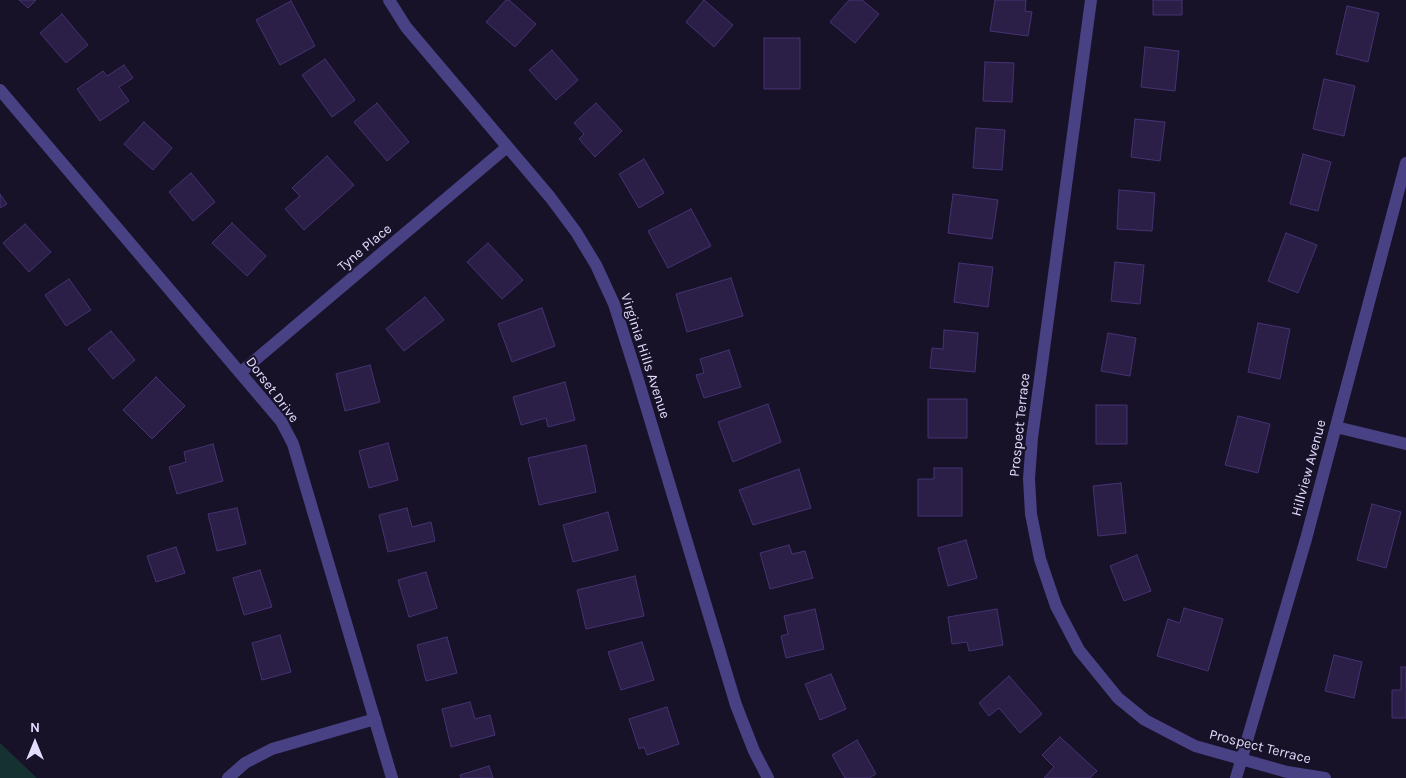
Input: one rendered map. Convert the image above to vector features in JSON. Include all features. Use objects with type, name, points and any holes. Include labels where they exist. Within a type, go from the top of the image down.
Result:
[{"type":"street","name":"Virginia Hills Avenue","points":[[389,0],[406,27],[550,197],[576,232],[596,265],[614,304],[736,704],[754,752],[768,778]]},
{"type":"street","name":"Prospect Terrace","points":[[1091,0],[1032,438],[1029,479],[1031,514],[1040,559],[1048,585],[1068,630],[1102,682],[1145,720],[1164,732],[1195,746],[1287,772],[1325,778]]},
{"type":"street","name":"Dorset Drive","points":[[0,90],[281,421],[293,444],[392,778]]},
{"type":"street","name":"Tyne Place","points":[[241,372],[507,147]]},
{"type":"street","name":"Hillview Avenue","points":[[1236,778],[1306,539],[1406,163]]},
{"type":"street","points":[[1336,428],[1406,444]]},
{"type":"street","points":[[228,778],[245,763],[272,748],[375,719]]},
{"type":"green space","points":[[0,743],[37,778],[0,778]]},
{"type":"building","points":[[19,0],[36,0],[28,8]]},
{"type":"building","points":[[506,0],[509,0],[536,24],[515,47],[486,22]]},
{"type":"building","points":[[704,0],[733,25],[714,47],[686,22]]},
{"type":"building","points":[[849,0],[862,0],[879,14],[855,43],[830,22]]},
{"type":"building","points":[[995,0],[1026,0],[1025,11],[1032,12],[1028,36],[990,31]]},
{"type":"building","points":[[1153,0],[1182,0],[1182,15],[1153,15]]},
{"type":"building","points":[[291,1],[315,46],[280,65],[256,20]]},
{"type":"building","points":[[1347,6],[1379,13],[1368,62],[1336,54]]},
{"type":"building","points":[[62,14],[88,45],[66,63],[40,33]]},
{"type":"building","points":[[764,38],[800,38],[800,89],[764,89]]},
{"type":"building","points":[[1145,47],[1179,51],[1175,91],[1141,87]]},
{"type":"building","points":[[552,50],[578,80],[556,100],[529,70]]},
{"type":"building","points":[[325,59],[355,100],[332,117],[302,75]]},
{"type":"building","points":[[985,62],[1014,63],[1012,102],[983,101]]},
{"type":"building","points":[[124,65],[133,78],[119,87],[129,101],[100,121],[77,89],[103,71],[107,76]]},
{"type":"building","points":[[1324,79],[1355,86],[1344,136],[1313,129]]},
{"type":"building","points":[[377,103],[409,142],[387,161],[354,122]]},
{"type":"building","points":[[596,103],[622,131],[595,157],[579,139],[584,134],[574,123]]},
{"type":"building","points":[[1135,119],[1165,122],[1160,161],[1131,157]]},
{"type":"building","points":[[144,122],[172,148],[153,170],[124,144]]},
{"type":"building","points":[[976,128],[1005,130],[1002,170],[973,168]]},
{"type":"building","points":[[1303,154],[1331,162],[1318,211],[1290,204]]},
{"type":"building","points":[[327,156],[354,185],[304,230],[285,209],[300,196],[292,188]]},
{"type":"building","points":[[644,159],[664,193],[639,208],[619,174]]},
{"type":"building","points":[[191,173],[215,202],[193,221],[169,192]]},
{"type":"building","points":[[1119,190],[1155,193],[1152,231],[1117,229]]},
{"type":"building","points":[[0,194],[7,204],[0,208]]},
{"type":"building","points":[[953,194],[998,200],[992,239],[948,233]]},
{"type":"building","points":[[691,209],[711,246],[668,268],[648,231]]},
{"type":"building","points":[[232,223],[266,256],[247,276],[212,243]]},
{"type":"building","points":[[25,224],[51,252],[29,272],[3,243]]},
{"type":"building","points":[[1286,233],[1317,245],[1298,293],[1268,281]]},
{"type":"building","points":[[488,243],[523,280],[502,299],[467,262]]},
{"type":"building","points":[[1115,262],[1144,265],[1140,304],[1111,301]]},
{"type":"building","points":[[959,263],[993,267],[988,307],[954,302]]},
{"type":"building","points":[[731,278],[743,316],[687,332],[676,294]]},
{"type":"building","points":[[69,279],[91,310],[66,326],[45,295]]},
{"type":"building","points":[[425,297],[444,320],[404,351],[386,329]]},
{"type":"building","points":[[542,308],[555,346],[512,362],[498,324]]},
{"type":"building","points":[[1258,323],[1290,329],[1280,379],[1248,372]]},
{"type":"building","points":[[944,330],[978,333],[975,372],[930,368],[932,348],[943,349]]},
{"type":"building","points":[[111,331],[135,360],[113,379],[88,349]]},
{"type":"building","points":[[1108,333],[1136,338],[1130,376],[1101,371]]},
{"type":"building","points":[[729,350],[741,387],[704,398],[696,375],[704,373],[700,359]]},
{"type":"building","points":[[370,365],[380,402],[345,411],[336,374]]},
{"type":"building","points":[[156,377],[185,406],[152,439],[123,410]]},
{"type":"building","points":[[565,382],[575,420],[548,427],[546,418],[521,425],[513,397]]},
{"type":"building","points":[[928,399],[967,399],[967,438],[928,438]]},
{"type":"building","points":[[768,404],[781,442],[733,462],[718,422]]},
{"type":"building","points":[[1096,405],[1127,405],[1127,444],[1096,444]]},
{"type":"building","points":[[1238,416],[1270,424],[1258,473],[1225,465]]},
{"type":"building","points":[[388,443],[398,480],[369,488],[359,451]]},
{"type":"building","points":[[213,444],[223,481],[177,494],[169,467],[186,462],[184,452]]},
{"type":"building","points":[[586,445],[596,492],[539,505],[528,458]]},
{"type":"building","points":[[934,468],[962,468],[962,516],[918,516],[918,479],[934,479]]},
{"type":"building","points":[[799,469],[811,508],[753,525],[739,490]]},
{"type":"building","points":[[1121,483],[1126,533],[1098,536],[1093,486]]},
{"type":"building","points":[[1372,504],[1401,512],[1386,568],[1357,560]]},
{"type":"building","points":[[237,508],[246,544],[217,551],[208,514]]},
{"type":"building","points":[[407,508],[412,527],[431,522],[435,541],[388,552],[379,515]]},
{"type":"building","points":[[608,512],[618,550],[573,562],[563,525]]},
{"type":"building","points":[[966,540],[977,578],[948,586],[938,548]]},
{"type":"building","points":[[789,545],[792,554],[805,551],[813,578],[770,589],[760,553]]},
{"type":"building","points":[[176,547],[185,573],[156,582],[147,556]]},
{"type":"building","points":[[1137,555],[1151,591],[1124,601],[1110,566]]},
{"type":"building","points":[[260,570],[272,607],[244,615],[233,578]]},
{"type":"building","points":[[426,572],[437,608],[409,617],[398,580]]},
{"type":"building","points":[[635,576],[644,616],[586,629],[577,590]]},
{"type":"building","points":[[1184,608],[1223,619],[1208,671],[1157,656],[1168,619],[1180,623]]},
{"type":"building","points":[[815,609],[824,649],[786,658],[781,636],[788,634],[784,616]]},
{"type":"building","points":[[997,609],[1003,645],[969,651],[967,642],[952,644],[948,617]]},
{"type":"building","points":[[280,635],[291,672],[262,680],[252,643]]},
{"type":"building","points":[[447,637],[457,673],[426,681],[417,645]]},
{"type":"building","points":[[642,642],[654,680],[621,690],[608,652]]},
{"type":"building","points":[[1334,655],[1362,662],[1354,698],[1325,691]]},
{"type":"building","points":[[1401,667],[1406,667],[1406,718],[1392,718],[1392,690],[1401,690]]},
{"type":"building","points":[[831,674],[846,709],[820,720],[805,684]]},
{"type":"building","points":[[1009,676],[1042,714],[1020,733],[999,708],[989,716],[979,703]]},
{"type":"building","points":[[470,702],[475,719],[490,715],[495,735],[451,747],[442,709]]},
{"type":"building","points":[[667,707],[679,744],[647,755],[644,747],[639,749],[629,719]]},
{"type":"building","points":[[1060,737],[1097,771],[1090,778],[1044,778],[1054,767],[1042,755]]},
{"type":"building","points":[[857,740],[876,774],[869,778],[845,778],[832,755]]},
{"type":"building","points":[[489,766],[493,778],[461,778],[460,775]]}]
